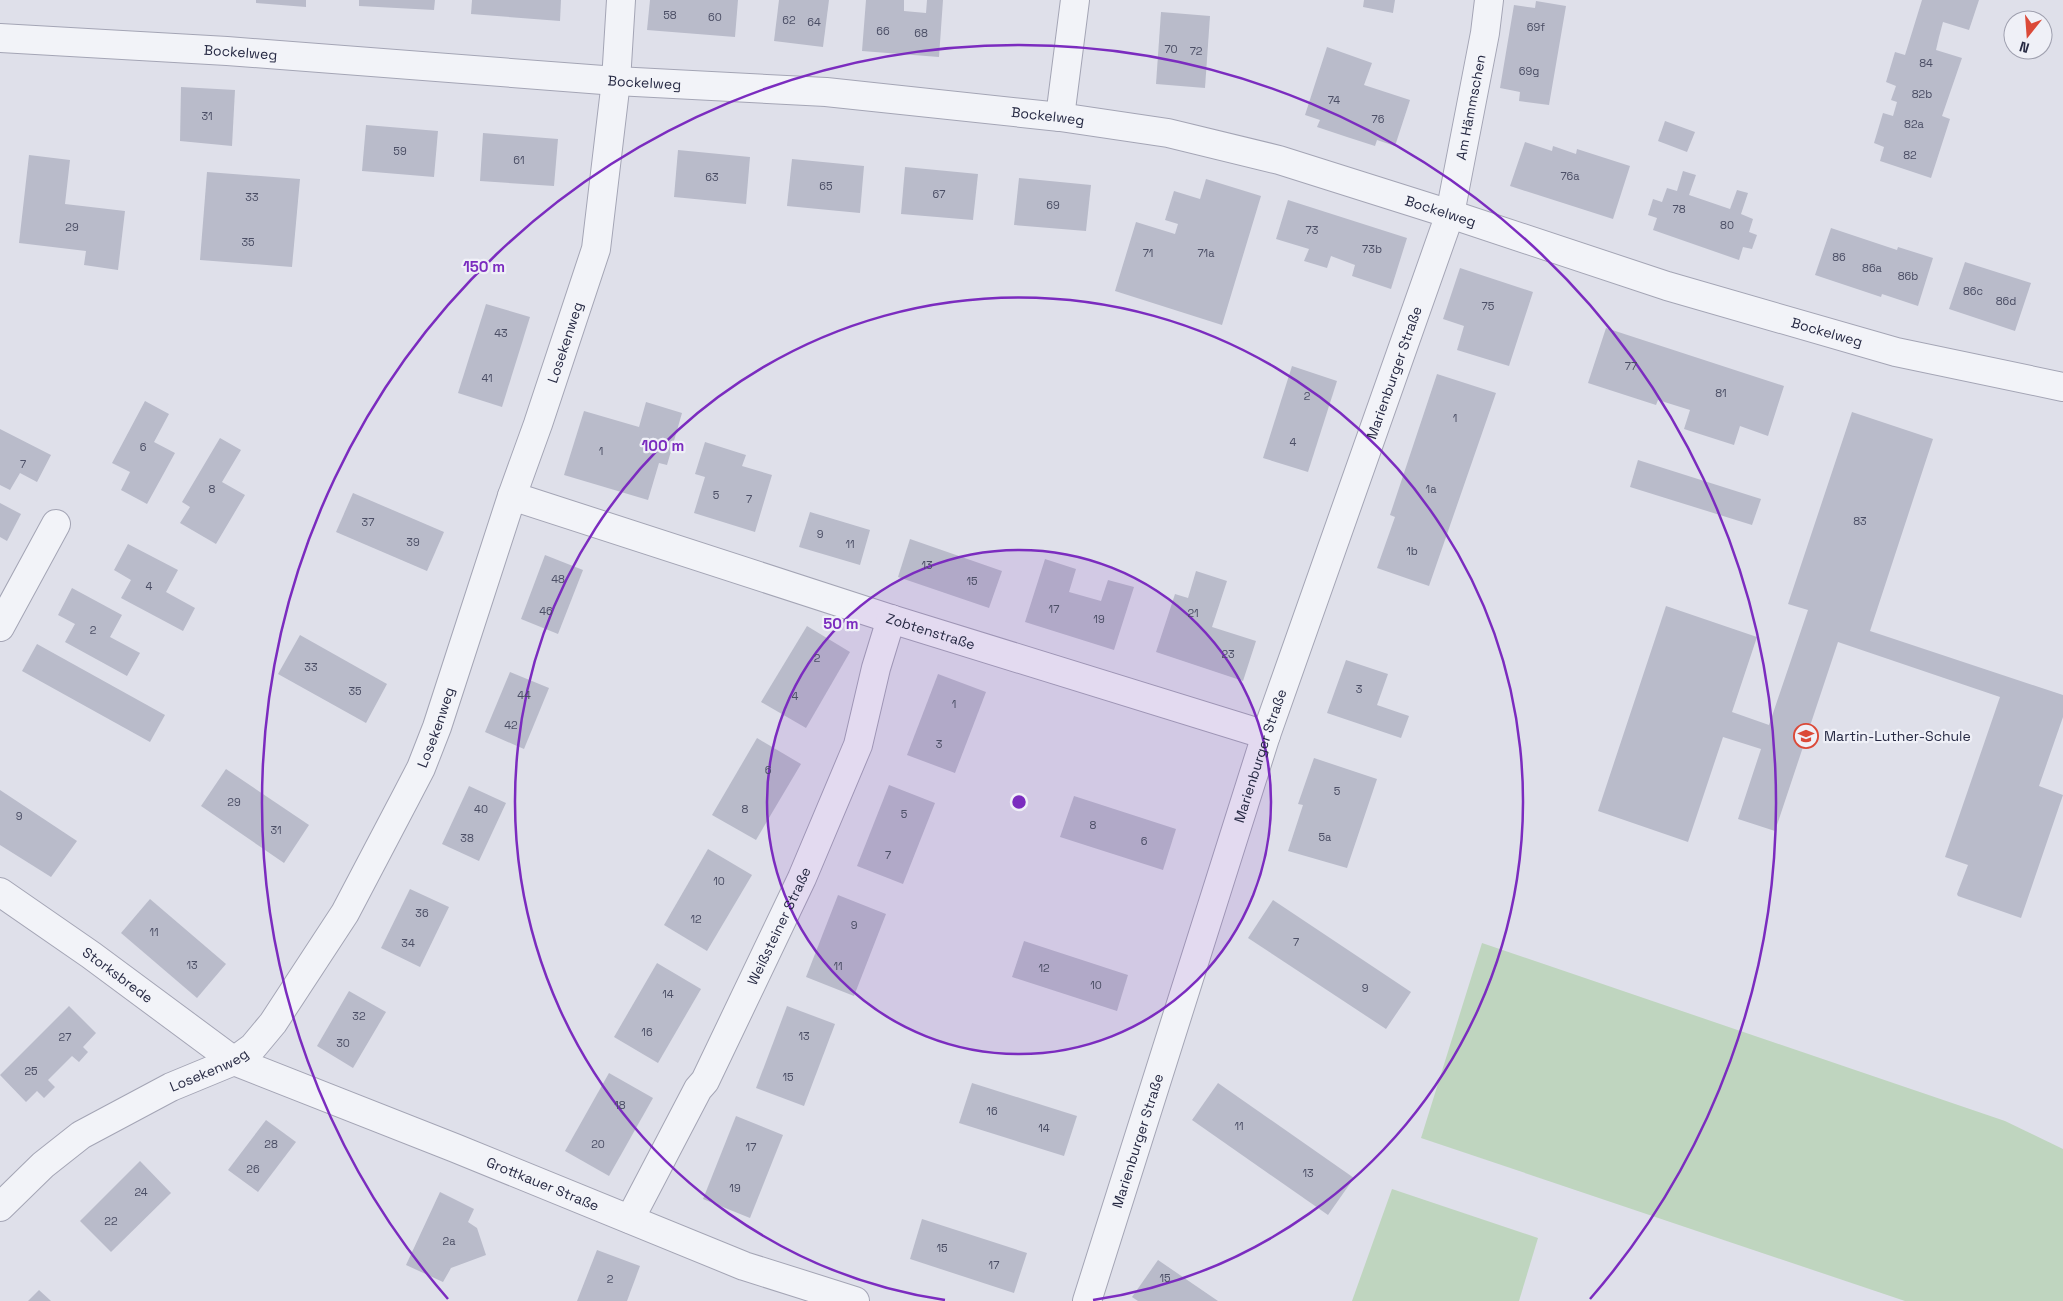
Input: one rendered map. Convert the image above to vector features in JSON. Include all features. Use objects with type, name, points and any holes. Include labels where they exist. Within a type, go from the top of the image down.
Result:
[{"type":"street","points":[[616,81],[621,0]]},
{"type":"street","points":[[1060,117],[1075,0]]},
{"type":"street","name":"Am Hämmschen","points":[[1450,214],[1485,33],[1489,0]]},
{"type":"street","name":"Bockelweg","points":[[0,38],[227,51],[616,81],[826,92],[1060,117],[1168,133],[1278,160],[1450,214],[1667,286],[1896,352],[2063,387]]},
{"type":"street","name":"Losekenweg","points":[[0,1207],[44,1165],[81,1135],[171,1087],[234,1060],[252,1047],[273,1023],[330,936],[359,887],[421,768],[437,727],[512,496],[596,249],[616,81]]},
{"type":"street","name":"Marienburger Straße","points":[[1087,1301],[1266,735],[1450,214]]},
{"type":"street","name":"Zobtenstraße","points":[[512,496],[891,619],[1266,735]]},
{"type":"street","points":[[0,627],[56,524]]},
{"type":"street","name":"Weißsteiner Straße","points":[[630,1219],[698,1089],[705,1081],[802,878],[858,745],[876,668],[891,619]]},
{"type":"street","name":"Storksbrede","points":[[0,892],[91,955],[234,1060]]},
{"type":"street","name":"Grottkauer Straße","points":[[234,1060],[744,1266],[856,1301]]},
{"type":"green space","points":[[1482,943],[2005,1121],[2063,1149],[2063,1301],[1905,1301],[1421,1138]]},
{"type":"green space","points":[[1392,1189],[1538,1238],[1519,1301],[1352,1301]]},
{"type":"building","points":[[256,0],[306,0],[306,7],[256,3]]},
{"type":"building","points":[[359,0],[435,0],[434,10],[359,6]]},
{"type":"building","points":[[472,0],[561,0],[560,21],[471,14]]},
{"type":"building","points":[[650,0],[738,0],[735,37],[647,30]]},
{"type":"building","points":[[779,0],[829,0],[823,47],[774,41]]},
{"type":"building","points":[[866,0],[904,0],[904,11],[926,13],[927,0],[943,0],[939,57],[862,51]]},
{"type":"building","points":[[1364,0],[1395,0],[1393,13],[1363,7]]},
{"type":"building","points":[[1922,0],[1979,0],[1969,30],[1943,22],[1936,50],[1962,58],[1942,116],[1950,119],[1931,178],[1880,161],[1884,147],[1874,143],[1883,113],[1893,116],[1897,102],[1891,100],[1896,86],[1886,82],[1895,52],[1905,55]]},
{"type":"building","points":[[1536,1],[1566,6],[1549,105],[1519,101],[1520,92],[1500,88],[1514,5],[1535,8]]},
{"type":"building","points":[[1161,12],[1210,16],[1205,88],[1156,84]]},
{"type":"building","points":[[1327,47],[1372,63],[1364,85],[1410,100],[1395,146],[1377,140],[1375,146],[1317,127],[1320,120],[1305,115]]},
{"type":"building","points":[[181,87],[235,90],[232,146],[180,141]]},
{"type":"building","points":[[1665,121],[1695,132],[1687,152],[1658,141]]},
{"type":"building","points":[[366,125],[438,131],[434,177],[362,171]]},
{"type":"building","points":[[483,133],[558,139],[554,186],[480,181]]},
{"type":"building","points":[[1525,142],[1552,151],[1553,146],[1576,154],[1577,149],[1630,166],[1613,219],[1510,186]]},
{"type":"building","points":[[678,150],[750,157],[746,204],[674,197]]},
{"type":"building","points":[[29,155],[70,160],[65,204],[125,211],[118,270],[84,265],[86,251],[19,243]]},
{"type":"building","points":[[792,159],[864,166],[860,213],[787,206]]},
{"type":"building","points":[[905,167],[978,174],[973,220],[901,214]]},
{"type":"building","points":[[1683,171],[1696,175],[1689,195],[1730,209],[1737,190],[1748,193],[1741,214],[1753,219],[1749,232],[1757,235],[1752,249],[1743,247],[1739,260],[1653,230],[1657,218],[1648,215],[1653,199],[1662,202],[1667,188],[1677,191]]},
{"type":"building","points":[[207,172],[300,179],[292,267],[200,260]]},
{"type":"building","points":[[1019,178],[1091,185],[1086,231],[1014,225]]},
{"type":"building","points":[[1206,179],[1261,196],[1222,325],[1115,291],[1136,222],[1175,234],[1178,224],[1165,220],[1174,191],[1200,199]]},
{"type":"building","points":[[1288,200],[1407,238],[1391,289],[1352,276],[1355,265],[1331,256],[1327,268],[1304,261],[1309,249],[1276,239]]},
{"type":"building","points":[[1831,228],[1897,250],[1898,247],[1933,258],[1918,306],[1882,294],[1881,297],[1815,275]]},
{"type":"building","points":[[1965,262],[2031,283],[2015,331],[1949,309]]},
{"type":"building","points":[[1460,268],[1533,292],[1509,366],[1457,350],[1464,326],[1443,319]]},
{"type":"building","points":[[486,304],[530,317],[502,407],[458,393]]},
{"type":"building","points":[[1606,328],[1784,386],[1768,436],[1740,426],[1734,445],[1684,429],[1690,410],[1658,400],[1656,405],[1588,383]]},
{"type":"building","points":[[1292,366],[1337,381],[1308,472],[1263,458]]},
{"type":"building","points":[[1437,374],[1496,393],[1429,586],[1377,568],[1395,517],[1390,515]]},
{"type":"building","points":[[145,401],[169,414],[154,442],[175,453],[147,504],[121,490],[130,472],[112,463]]},
{"type":"building","points":[[646,402],[682,413],[667,465],[659,463],[648,500],[564,475],[584,411],[639,427]]},
{"type":"building","points":[[1852,412],[1933,439],[1870,631],[2063,695],[2063,717],[2039,786],[2063,795],[2021,918],[1958,896],[1957,894],[1968,865],[1945,857],[2000,697],[1838,642],[1775,831],[1738,819],[1761,749],[1723,737],[1688,842],[1598,811],[1666,606],[1757,637],[1732,712],[1769,725],[1808,610],[1788,604]]},
{"type":"building","points":[[0,429],[51,455],[37,482],[20,473],[10,490],[0,485]]},
{"type":"building","points":[[220,438],[241,450],[222,482],[245,495],[216,544],[180,523],[190,507],[182,502]]},
{"type":"building","points":[[705,442],[746,455],[742,466],[772,475],[755,532],[694,513],[705,477],[695,474]]},
{"type":"building","points":[[1638,460],[1761,499],[1752,525],[1630,487]]},
{"type":"building","points":[[353,493],[444,532],[427,571],[336,532]]},
{"type":"building","points":[[0,503],[21,514],[7,541],[0,537]]},
{"type":"building","points":[[810,512],[870,530],[860,565],[799,547]]},
{"type":"building","points":[[910,539],[1002,571],[989,608],[898,577]]},
{"type":"building","points":[[128,544],[178,570],[166,592],[195,608],[183,631],[121,598],[131,580],[114,570]]},
{"type":"building","points":[[545,555],[583,570],[558,634],[521,619]]},
{"type":"building","points":[[1045,559],[1076,569],[1069,592],[1101,601],[1108,580],[1134,587],[1114,650],[1025,622]]},
{"type":"building","points":[[1196,571],[1227,581],[1212,627],[1256,641],[1243,681],[1156,652],[1175,594],[1188,598]]},
{"type":"building","points":[[72,588],[122,615],[110,637],[140,653],[127,676],[65,642],[75,624],[58,615]]},
{"type":"building","points":[[807,626],[850,652],[806,728],[761,702]]},
{"type":"building","points":[[300,635],[387,684],[366,723],[278,674]]},
{"type":"building","points":[[37,644],[165,715],[150,742],[22,671]]},
{"type":"building","points":[[1346,660],[1388,674],[1377,705],[1409,716],[1401,738],[1327,713]]},
{"type":"building","points":[[510,672],[549,688],[524,749],[485,732]]},
{"type":"building","points":[[938,674],[986,692],[955,773],[907,755]]},
{"type":"building","points":[[757,738],[801,764],[756,840],[712,815]]},
{"type":"building","points":[[1314,758],[1377,779],[1347,868],[1288,851],[1303,805],[1298,804]]},
{"type":"building","points":[[226,769],[309,825],[284,863],[201,806]]},
{"type":"building","points":[[889,785],[935,803],[903,884],[857,866]]},
{"type":"building","points":[[469,786],[506,803],[479,861],[442,844]]},
{"type":"building","points":[[0,790],[77,841],[51,877],[0,845]]},
{"type":"building","points":[[1074,796],[1176,829],[1163,870],[1060,837]]},
{"type":"building","points":[[708,849],[752,875],[707,951],[664,925]]},
{"type":"building","points":[[410,889],[449,907],[420,967],[381,948]]},
{"type":"building","points":[[838,895],[886,914],[854,996],[806,977]]},
{"type":"building","points":[[150,899],[226,964],[197,998],[121,933]]},
{"type":"building","points":[[1273,900],[1411,992],[1386,1029],[1248,938]]},
{"type":"building","points":[[1024,941],[1128,975],[1117,1011],[1012,977]]},
{"type":"building","points":[[657,963],[701,989],[658,1063],[614,1037]]},
{"type":"building","points":[[349,991],[386,1012],[353,1068],[317,1046]]},
{"type":"building","points":[[69,1006],[96,1033],[83,1047],[88,1052],[79,1062],[72,1056],[48,1080],[55,1087],[44,1098],[37,1091],[26,1102],[0,1075]]},
{"type":"building","points":[[787,1006],[835,1024],[804,1106],[756,1088]]},
{"type":"building","points":[[609,1073],[653,1098],[609,1176],[565,1151]]},
{"type":"building","points":[[972,1083],[1077,1116],[1064,1156],[959,1123]]},
{"type":"building","points":[[1218,1083],[1354,1178],[1328,1215],[1192,1120]]},
{"type":"building","points":[[736,1116],[783,1135],[750,1218],[703,1199]]},
{"type":"building","points":[[266,1120],[296,1142],[258,1192],[228,1170]]},
{"type":"building","points":[[140,1161],[171,1193],[111,1252],[80,1221]]},
{"type":"building","points":[[440,1192],[474,1209],[468,1222],[477,1228],[486,1255],[451,1268],[443,1282],[406,1265]]},
{"type":"building","points":[[922,1219],[1027,1253],[1014,1293],[910,1259]]},
{"type":"building","points":[[597,1250],[640,1266],[627,1301],[577,1301]]},
{"type":"building","points":[[1158,1260],[1218,1301],[1138,1301],[1132,1297]]},
{"type":"building","points":[[39,1290],[51,1301],[28,1301]]},
{"type":"place","name":"Martin-Luther-Schule","points":[[1806,736]]}]
